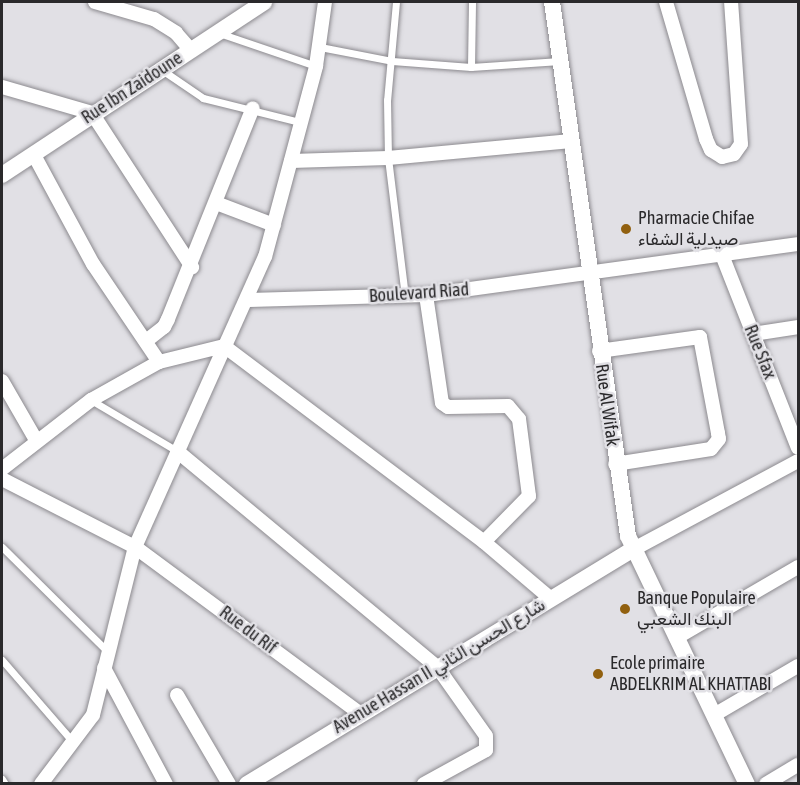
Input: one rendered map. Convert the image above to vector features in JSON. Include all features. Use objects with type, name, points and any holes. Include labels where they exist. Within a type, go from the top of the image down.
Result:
[{"type":"street","points":[[95,2],[154,19],[176,33],[190,49]]},
{"type":"street","name":"Rue Ibn Zaidoune","points":[[2,175],[92,113],[264,2]]},
{"type":"street","points":[[41,783],[93,715],[135,547],[224,346],[249,300],[274,225],[316,66],[325,2]]},
{"type":"street","name":"Rue Al Wifak","points":[[552,2],[615,464],[632,550],[747,783]]},
{"type":"street","points":[[666,2],[706,139],[711,150],[722,157],[734,154],[741,144],[731,2]]},
{"type":"street","points":[[2,87],[92,113],[192,267]]},
{"type":"street","points":[[146,341],[165,327],[192,267],[253,108]]},
{"type":"street","points":[[291,161],[388,158],[571,141]]},
{"type":"street","points":[[34,155],[93,264],[159,362]]},
{"type":"street","points":[[216,203],[274,225]]},
{"type":"street","name":"Boulevard Riad","points":[[249,300],[426,295],[588,275],[798,244]]},
{"type":"street","name":"Rue Sfax","points":[[722,255],[798,448]]},
{"type":"street","points":[[426,295],[442,403],[448,407],[508,406],[519,419],[529,496],[484,542]]},
{"type":"street","points":[[753,334],[798,327]]},
{"type":"street","points":[[599,351],[700,337],[719,439],[711,449],[615,464]]},
{"type":"street","points":[[224,346],[484,542],[550,598]]},
{"type":"street","points":[[2,469],[36,440],[91,400],[159,362],[224,346]]},
{"type":"street","points":[[2,381],[36,440]]},
{"type":"street","points":[[177,452],[438,668],[486,736],[486,750],[424,783]]},
{"type":"street","points":[[632,550],[798,461]]},
{"type":"street","name":"Rue du Rif","points":[[2,478],[135,547],[361,714]]},
{"type":"street","name":"Avenue Hassan II شارع الحسن الثاني","points":[[246,783],[632,550]]},
{"type":"street","points":[[676,638],[798,567]]},
{"type":"street","points":[[714,715],[798,666]]},
{"type":"street","points":[[104,668],[166,783]]},
{"type":"street","points":[[177,695],[229,783]]},
{"type":"street","points":[[766,783],[798,765]]},
{"type":"lane","points":[[396,2],[388,158],[405,296]]},
{"type":"lane","points":[[471,67],[472,2]]},
{"type":"lane","points":[[217,32],[316,66]]},
{"type":"lane","points":[[320,47],[392,61],[471,67],[560,61]]},
{"type":"lane","points":[[160,69],[203,98],[253,108],[300,122]]},
{"type":"lane","points":[[91,400],[177,452]]},
{"type":"lane","points":[[2,547],[110,652]]},
{"type":"lane","points":[[2,660],[73,742]]},
{"type":"lane","points":[[2,779],[5,783]]},
{"type":"place","name":"Pharmacie Chifae صيدلية الشفاء","points":[[626,229]]},
{"type":"place","name":"Banque Populaire البنك الشعبي","points":[[625,609]]},
{"type":"place","name":"Ecole primaire ABDELKRIM AL KHATTABI","points":[[598,674]]}]
